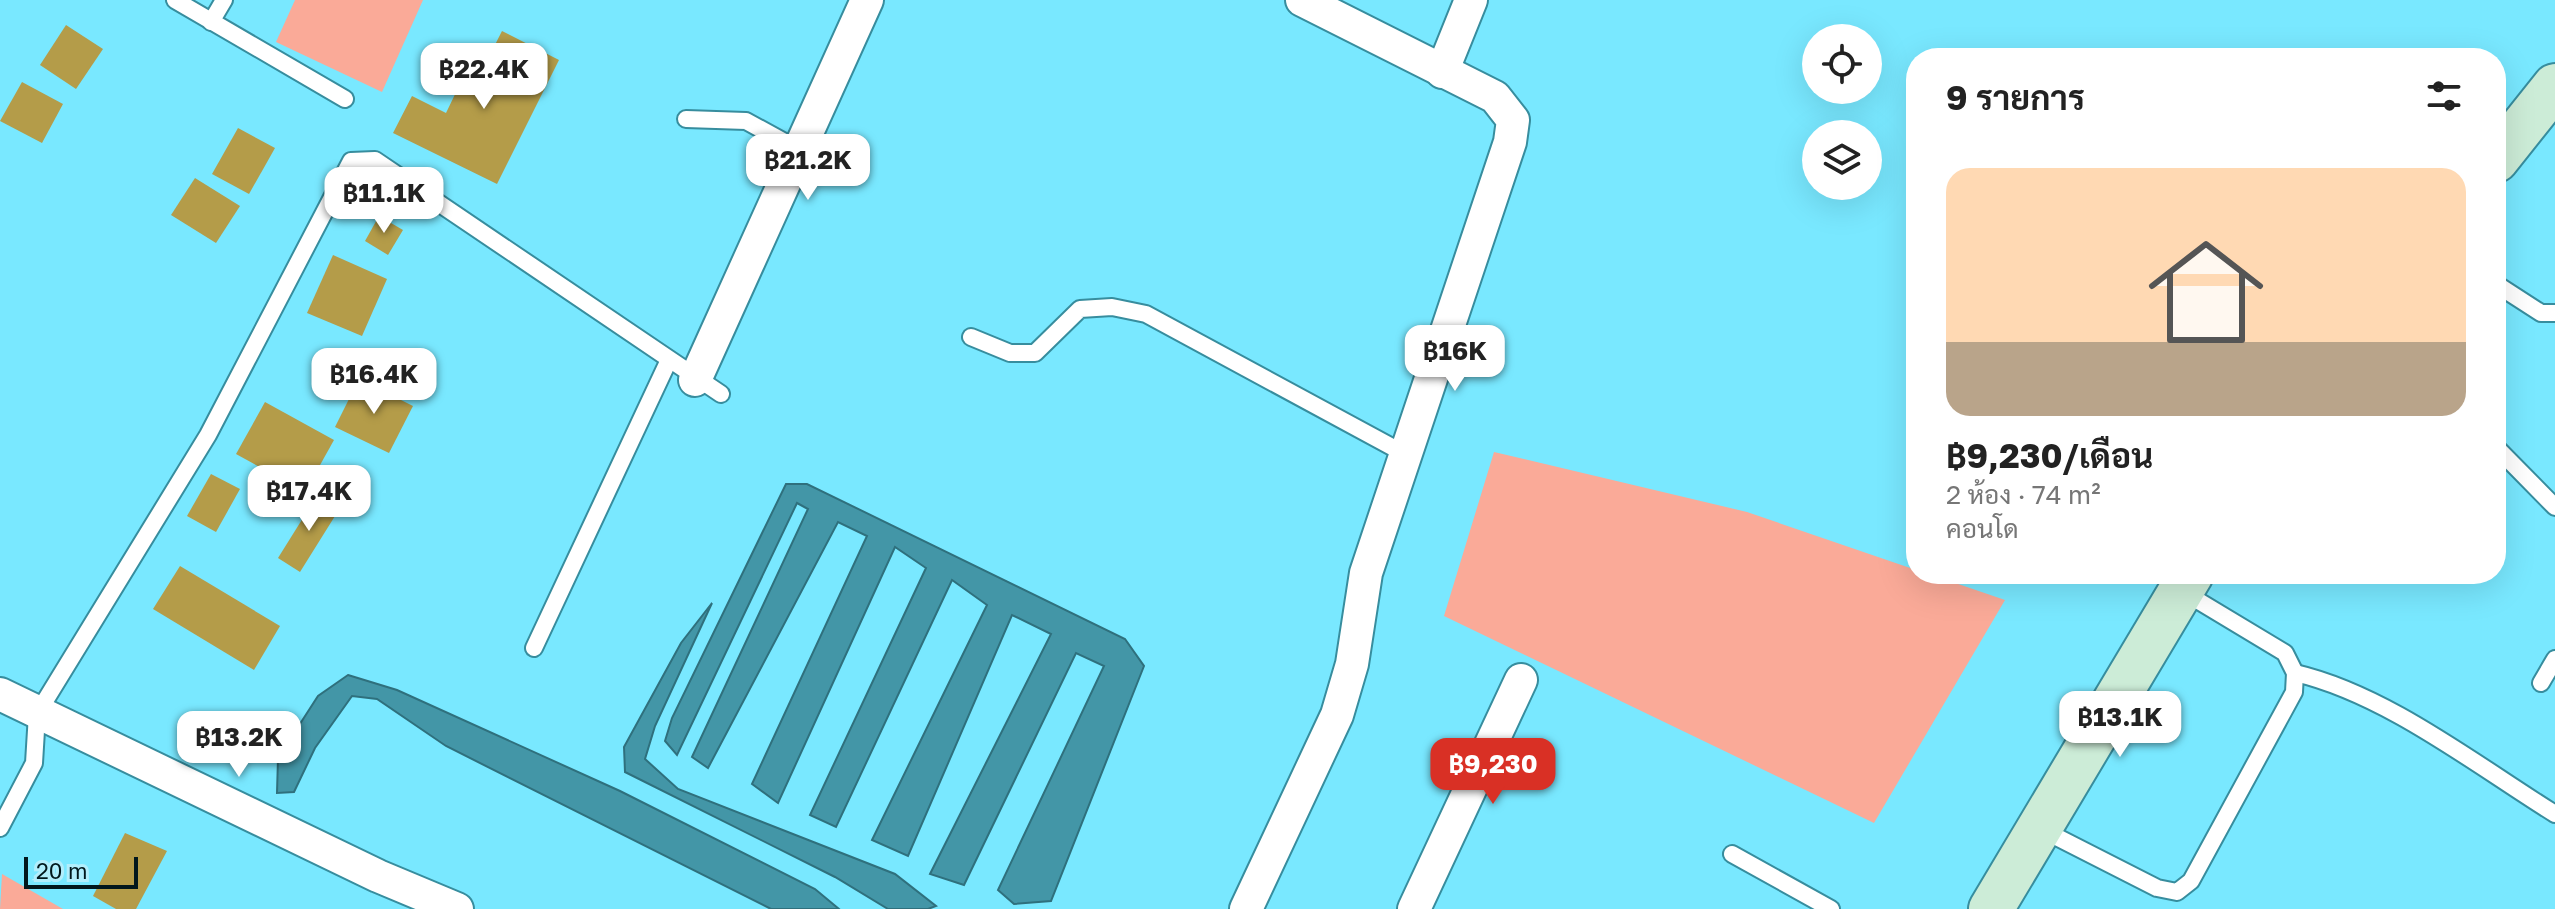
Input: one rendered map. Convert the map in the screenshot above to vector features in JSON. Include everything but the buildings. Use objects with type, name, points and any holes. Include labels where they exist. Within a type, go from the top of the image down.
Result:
[{"type":"main road","points":[[2506,147],[2555,86]]},
{"type":"main road","points":[[1991,909],[2185,584]]},
{"type":"street","points":[[708,387],[801,151],[867,0]]},
{"type":"street","points":[[1246,909],[1337,715],[1352,664],[1366,573],[1510,142],[1513,120],[1495,97],[1302,0]]},
{"type":"street","points":[[1442,72],[1471,0]]},
{"type":"street","points":[[1414,909],[1521,680]]},
{"type":"street","points":[[0,694],[378,876],[457,909]]},
{"type":"lane","points":[[175,0],[345,99]]},
{"type":"lane","points":[[211,22],[224,0]]},
{"type":"lane","points":[[686,119],[746,121],[801,151]]},
{"type":"lane","points":[[0,828],[34,763],[37,714],[208,435],[351,161],[375,160],[708,387]]},
{"type":"lane","points":[[2506,290],[2541,313],[2555,313]]},
{"type":"lane","points":[[971,337],[1010,353],[1035,353],[1080,309],[1112,307],[1146,314],[1405,454]]},
{"type":"lane","points":[[534,648],[668,362]]},
{"type":"lane","points":[[2506,457],[2555,507]]},
{"type":"lane","points":[[2040,828],[2157,888],[2177,892],[2191,881],[2294,692],[2295,673],[2285,653],[2189,584]]},
{"type":"lane","points":[[2541,683],[2555,659]]},
{"type":"lane","points":[[2295,673],[2330,681],[2366,699],[2555,814]]},
{"type":"lane","points":[[1732,854],[1831,909]]},
{"type":"shaded area","points":[[295,0],[423,0],[382,92],[276,42]]},
{"type":"shaded area","points":[[1494,452],[1747,512],[1906,567],[1906,584],[1958,584],[2005,600],[1874,823],[1444,616]]},
{"type":"shaded area","points":[[2,874],[63,909],[0,909]]},
{"type":"water","points":[[786,484],[807,484],[1125,639],[1144,666],[1051,901],[1014,904],[998,890],[1104,666],[1076,653],[964,885],[930,874],[1051,634],[1012,615],[908,856],[872,840],[987,605],[952,580],[836,827],[810,815],[926,568],[895,547],[778,803],[752,784],[867,536],[838,522],[708,768],[692,757],[808,509],[797,503],[677,755],[665,741],[672,718]]},
{"type":"water","points":[[712,603],[655,726],[645,759],[678,789],[895,874],[936,906],[928,909],[888,909],[835,877],[625,772],[624,747],[681,643]]},
{"type":"water","points":[[348,675],[397,690],[620,791],[815,889],[839,909],[771,909],[446,746],[377,699],[352,696],[315,748],[294,792],[277,793],[278,758],[318,696]]}]
